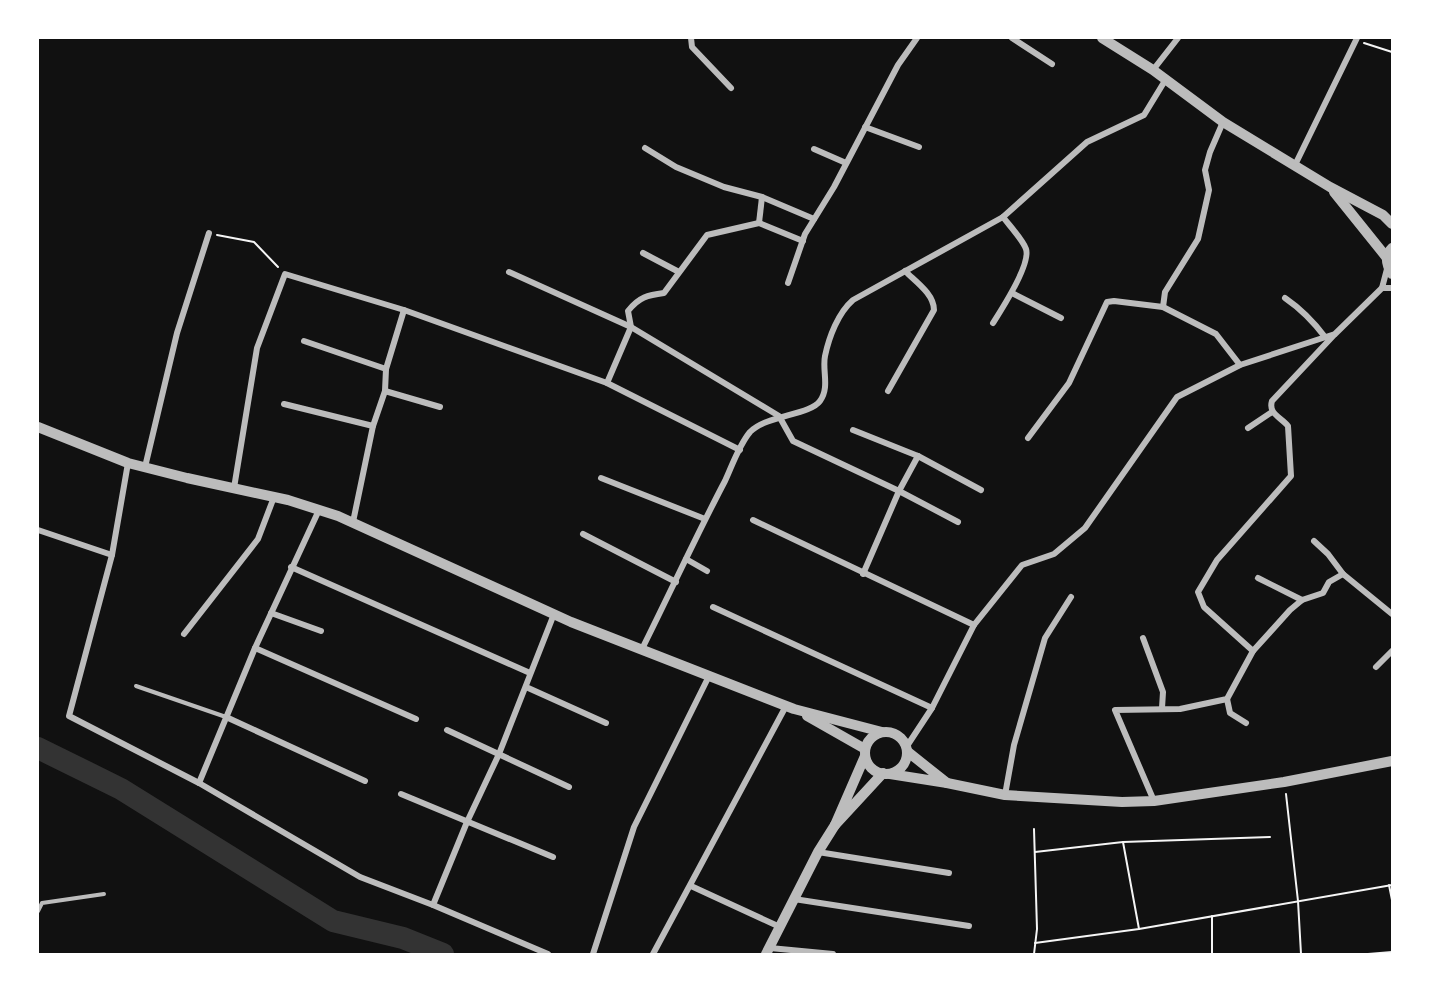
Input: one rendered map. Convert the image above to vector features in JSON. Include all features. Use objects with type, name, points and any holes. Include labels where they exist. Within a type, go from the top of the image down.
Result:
[{"type":"street","points":[[691,38],[692,47],[731,88]]},
{"type":"street","points":[[788,283],[803,241],[814,219],[898,64],[917,38]]},
{"type":"street","points":[[1012,38],[1052,64]]},
{"type":"street","points":[[1102,38],[1154,70],[1223,122],[1330,187],[1383,215],[1392,224]]},
{"type":"street","points":[[1154,70],[1178,38]]},
{"type":"street","points":[[1295,165],[1356,39]]},
{"type":"street","points":[[642,649],[751,431],[779,416],[807,410],[820,402],[825,388],[824,357],[839,316],[846,306],[1003,217],[1087,142],[1144,116],[1166,79]]},
{"type":"street","points":[[1163,307],[1165,292],[1198,240],[1209,190],[1205,170],[1223,122]]},
{"type":"street","points":[[865,127],[919,147]]},
{"type":"street","points":[[645,148],[676,167],[724,187],[762,197],[814,219]]},
{"type":"street","points":[[814,149],[846,163]]},
{"type":"street","points":[[1253,651],[1204,608],[1198,592],[1217,560],[1291,476],[1288,426],[1272,412],[1272,401],[1382,288],[1390,261],[1330,187]]},
{"type":"street","points":[[759,223],[762,197]]},
{"type":"street","points":[[993,323],[1012,293],[1026,257],[1026,248],[1003,217]]},
{"type":"street","points":[[607,383],[631,327],[628,311],[636,301],[646,296],[664,293],[707,235],[759,223],[803,241]]},
{"type":"street","points":[[145,467],[177,333],[208,233]]},
{"type":"street","points":[[643,253],[679,272]]},
{"type":"street","points":[[888,392],[934,310],[931,297],[905,271]]},
{"type":"street","points":[[509,272],[631,327],[779,416],[793,441],[899,491],[958,522]]},
{"type":"street","points":[[234,489],[257,348],[285,274],[404,309],[607,383],[740,450]]},
{"type":"street","points":[[1382,288],[1392,288]]},
{"type":"street","points":[[1012,293],[1061,318]]},
{"type":"street","points":[[1285,298],[1300,308],[1325,337]]},
{"type":"street","points":[[1029,438],[1069,383],[1107,302],[1163,307],[1216,334],[1240,366]]},
{"type":"street","points":[[353,522],[372,426],[385,391],[387,369],[404,309]]},
{"type":"street","points":[[907,749],[932,708],[974,625],[1022,565],[1053,554],[1085,528],[1177,397],[1240,366],[1335,334]]},
{"type":"street","points":[[304,341],[387,369]]},
{"type":"street","points":[[385,391],[440,407]]},
{"type":"street","points":[[284,404],[372,426]]},
{"type":"street","points":[[1248,428],[1272,412]]},
{"type":"street","points":[[38,427],[128,463],[274,497],[353,522],[554,614],[709,676],[790,707],[882,732],[894,733],[904,740],[907,758],[901,768],[886,774],[835,825]]},
{"type":"street","points":[[853,430],[918,456],[981,490]]},
{"type":"street","points":[[863,574],[899,491],[918,456]]},
{"type":"street","points":[[128,463],[111,555],[69,716],[199,783],[360,877],[548,954]]},
{"type":"street","points":[[601,478],[705,519]]},
{"type":"street","points":[[184,634],[258,538],[274,497]]},
{"type":"street","points":[[199,783],[255,648],[319,510]]},
{"type":"street","points":[[753,520],[974,625]]},
{"type":"street","points":[[38,530],[111,555]]},
{"type":"street","points":[[583,534],[676,582]]},
{"type":"street","points":[[1314,542],[1328,554],[1343,574],[1392,614]]},
{"type":"street","points":[[686,559],[707,571]]},
{"type":"street","points":[[291,567],[530,673]]},
{"type":"street","points":[[1246,723],[1230,713],[1227,699],[1253,651],[1290,610],[1302,600],[1323,593],[1329,582],[1343,574]]},
{"type":"street","points":[[1258,578],[1302,600]]},
{"type":"street","points":[[1005,795],[1014,745],[1045,638],[1071,597]]},
{"type":"street","points":[[712,607],[932,708]]},
{"type":"street","points":[[271,613],[321,631]]},
{"type":"street","points":[[433,905],[467,822],[499,754],[554,614]]},
{"type":"street","points":[[1143,638],[1163,692],[1162,708]]},
{"type":"street","points":[[255,648],[416,719]]},
{"type":"street","points":[[1376,667],[1392,651]]},
{"type":"street","points":[[593,954],[634,827],[709,676]]},
{"type":"street","points":[[526,687],[606,723]]},
{"type":"street","points":[[1154,801],[1115,710],[1180,709],[1227,699]]},
{"type":"street","points":[[790,707],[865,753],[871,768],[886,774],[1005,795],[1122,802],[1154,801],[1284,782],[1392,761]]},
{"type":"street","points":[[653,954],[790,707]]},
{"type":"street","points":[[226,717],[365,781]]},
{"type":"street","points":[[447,730],[569,787]]},
{"type":"street","points":[[832,954],[768,951],[818,852],[835,825],[871,738],[882,732]]},
{"type":"street","points":[[907,749],[947,783]]},
{"type":"street","points":[[401,794],[553,857]]},
{"type":"street","points":[[818,852],[949,873]]},
{"type":"street","points":[[691,886],[780,927]]},
{"type":"street","points":[[794,899],[969,926]]},
{"type":"lane","points":[[136,686],[226,717]]},
{"type":"lane","points":[[38,911],[42,903],[104,894]]},
{"type":"path","points":[[1356,39],[1392,51]]},
{"type":"path","points":[[208,233],[254,242],[285,274]]},
{"type":"path","points":[[1284,782],[1298,901],[1301,954]]},
{"type":"path","points":[[1034,829],[1037,929],[1034,954]]},
{"type":"path","points":[[1035,852],[1124,842],[1270,837]]},
{"type":"path","points":[[1124,842],[1139,929]]},
{"type":"path","points":[[1035,943],[1139,929],[1391,885],[1392,900]]},
{"type":"path","points":[[1212,916],[1212,954]]},
{"type":"path","points":[[1368,954],[1392,952]]},
{"type":"waterway","points":[[38,748],[121,789],[333,921],[403,938],[443,954]]}]
